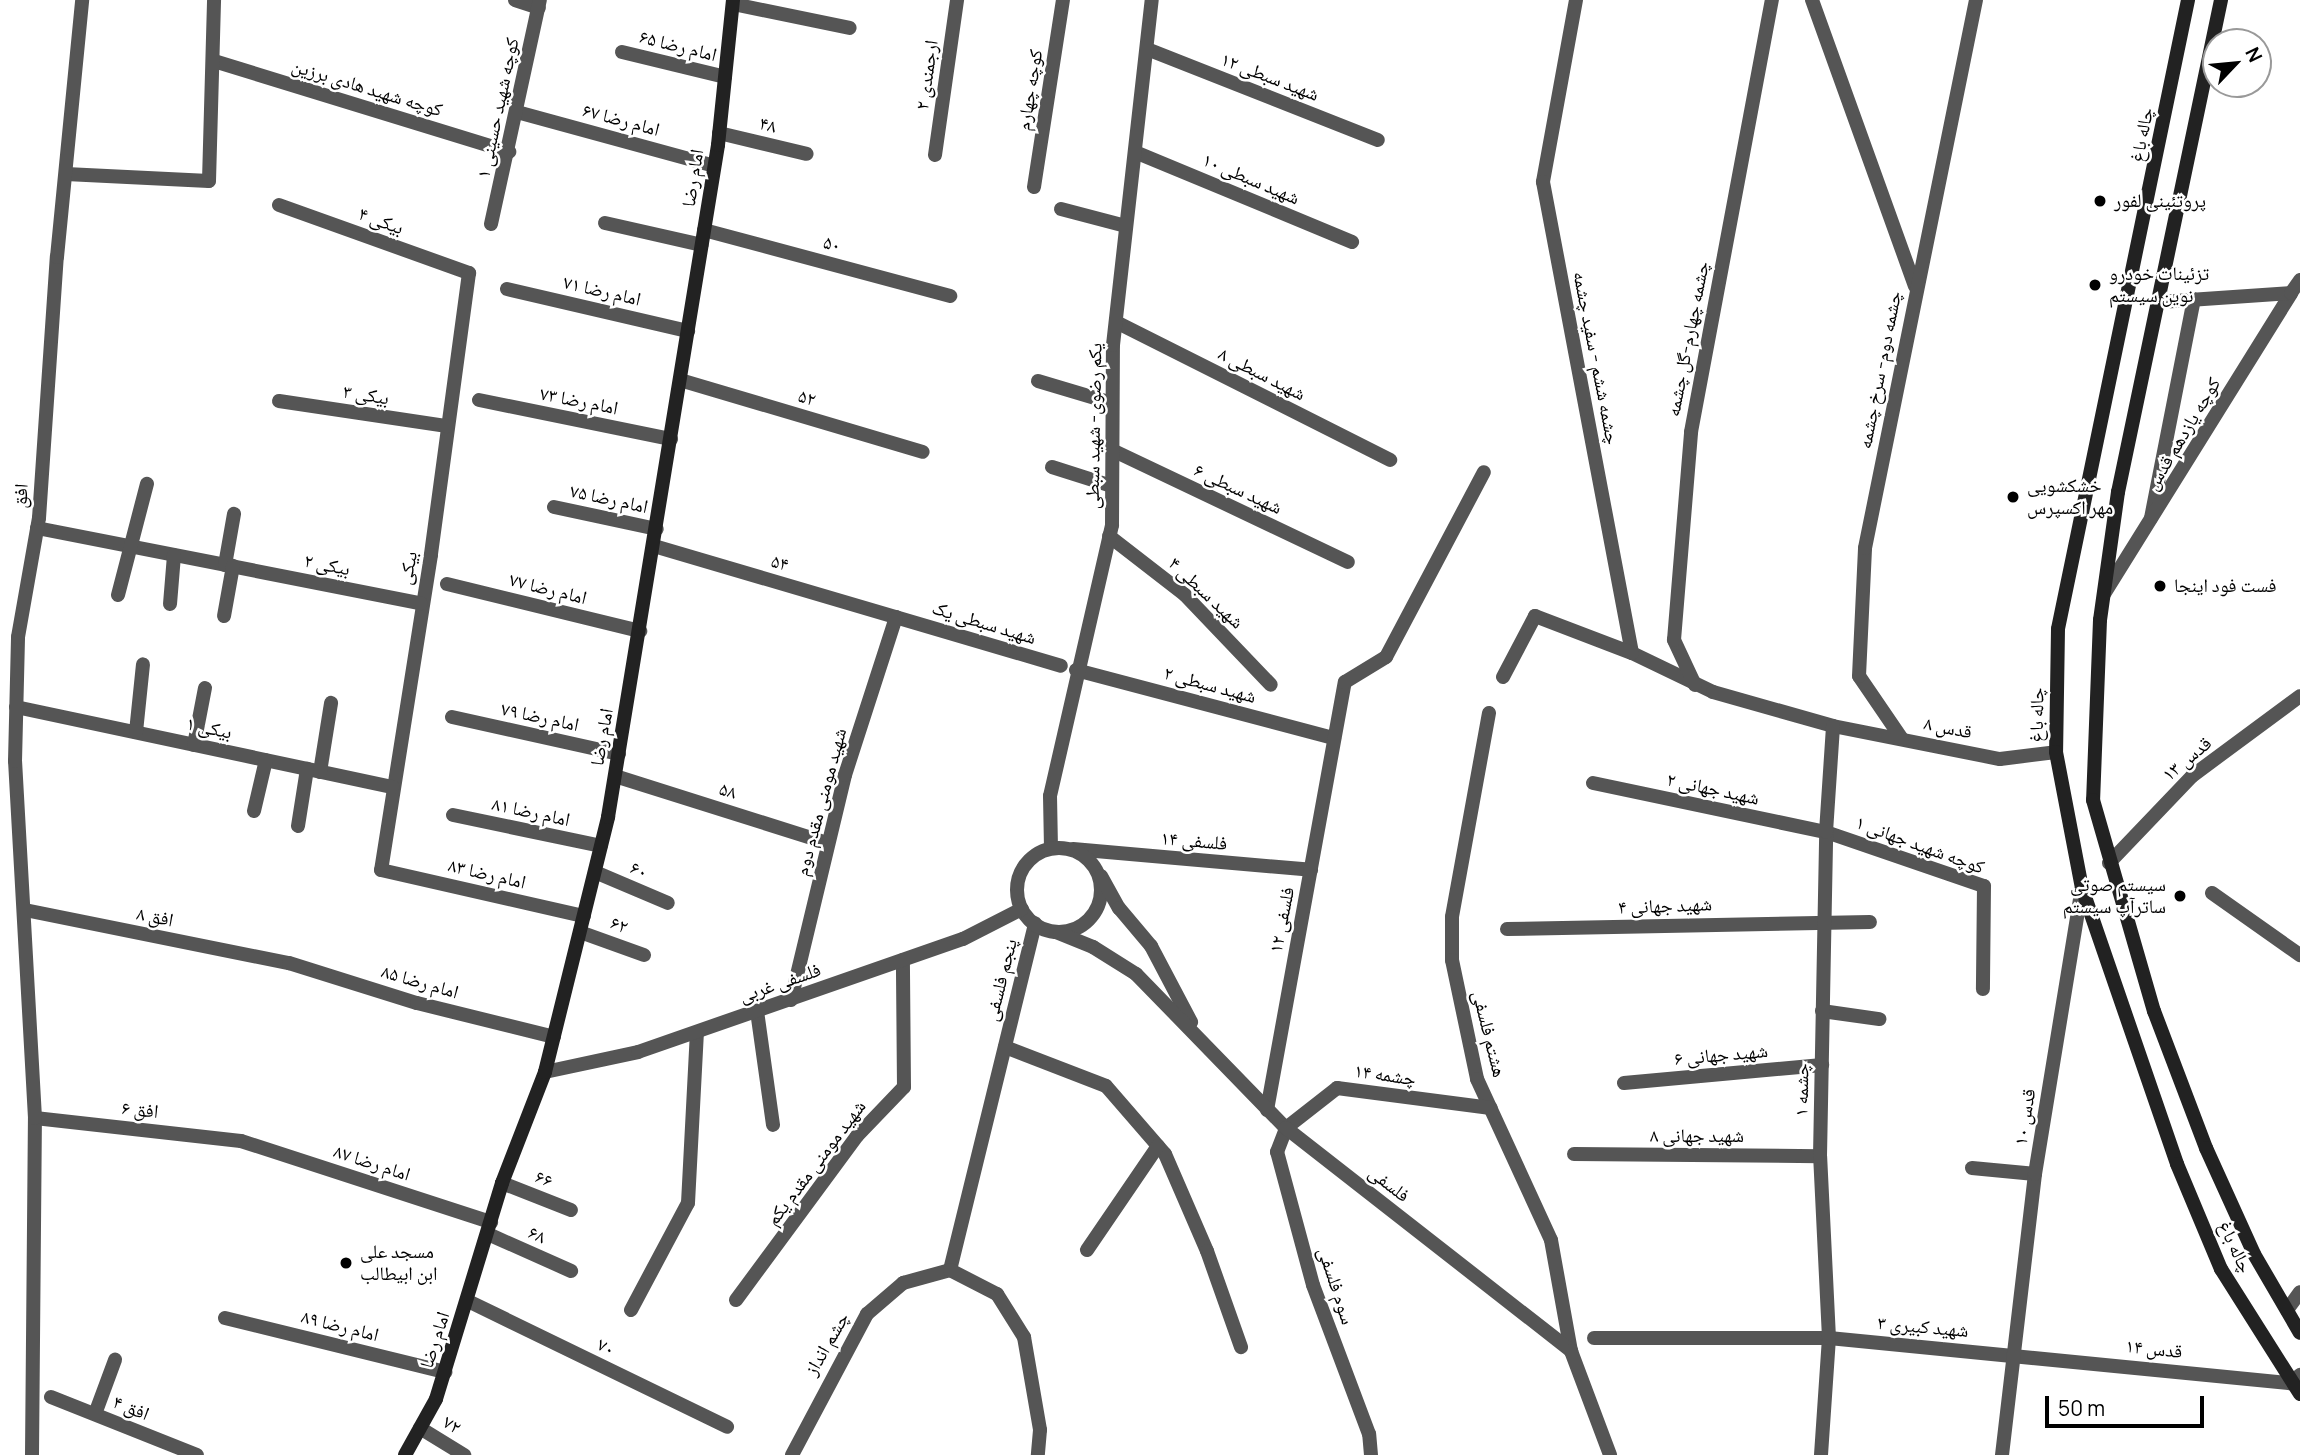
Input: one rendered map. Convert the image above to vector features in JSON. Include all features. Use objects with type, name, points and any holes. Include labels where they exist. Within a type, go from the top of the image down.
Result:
[{"type":"main road","name":"چاله باغ","points":[[2188,0],[2058,629],[2056,752],[2082,888],[2124,1021],[2221,1269],[2295,1379],[2300,1394]]},
{"type":"main road","name":"چاله باغ","points":[[2221,0],[2160,302],[2118,492],[2095,682],[2093,800],[2109,863],[2154,1011],[2206,1148],[2254,1254],[2300,1333]]},
{"type":"main road","name":"امام رضا","points":[[405,1455],[445,1372],[502,1183],[545,1072],[601,846],[640,631],[702,246],[719,133],[733,2]]},
{"type":"street","name":"افق","points":[[32,1455],[35,1118],[15,761],[18,637],[37,528],[82,0]]},
{"type":"street","points":[[66,174],[209,181],[214,0]]},
{"type":"street","points":[[515,0],[540,4]]},
{"type":"street","name":"۲ ارجمندی","points":[[934,155],[957,0]]},
{"type":"street","name":"کوچه چهارم","points":[[1034,187],[1063,0]]},
{"type":"street","name":"یکم رضوی- شهید سبطی","points":[[1051,848],[1049,796],[1109,536],[1116,322],[1152,0]]},
{"type":"street","name":"چشمه ششم - سفید چشمه","points":[[1576,0],[1543,182],[1632,653]]},
{"type":"street","name":"چشمه چهارم-گل چشمه","points":[[1695,685],[1674,640],[1690,432],[1772,0]]},
{"type":"street","points":[[1812,0],[1916,288]]},
{"type":"street","name":"چشمه دوم- سرخ چشمه","points":[[1902,739],[1859,676],[1865,548],[1976,0]]},
{"type":"street","points":[[733,2],[850,28]]},
{"type":"street","name":"کوچه شهید حسینی ۱","points":[[491,224],[540,4]]},
{"type":"street","name":"۱۲ شهید سبطی","points":[[1147,49],[1378,140]]},
{"type":"street","name":"امام رضا ۶۵","points":[[622,52],[725,77]]},
{"type":"street","name":"کوچه شهید هادی برزین","points":[[214,61],[509,152]]},
{"type":"street","name":"امام رضا ۶۷","points":[[517,112],[714,166]]},
{"type":"street","name":"۴۸","points":[[719,133],[807,154]]},
{"type":"street","name":"۱۰ شهید سبطی","points":[[1135,152],[1352,242]]},
{"type":"street","name":"۴ بیکی","points":[[279,205],[469,273]]},
{"type":"street","points":[[1061,209],[1126,226]]},
{"type":"street","points":[[605,223],[702,246]]},
{"type":"street","name":"۵۰","points":[[704,230],[950,296]]},
{"type":"street","name":"بیکی","points":[[381,870],[469,273]]},
{"type":"street","name":"کوچه یازدهم قدس","points":[[2104,594],[2149,526],[2300,279]]},
{"type":"street","name":"امام رضا ۷۱","points":[[507,289],[688,331]]},
{"type":"street","points":[[2160,302],[2291,293]]},
{"type":"street","points":[[2149,526],[2194,299]]},
{"type":"street","name":"۸ شهید سبطی","points":[[1116,322],[1390,460]]},
{"type":"street","name":"۵۲","points":[[680,380],[923,452]]},
{"type":"street","points":[[1038,382],[1112,403]]},
{"type":"street","name":"امام رضا ۷۳","points":[[479,400],[671,439]]},
{"type":"street","name":"۳ بیکی","points":[[279,401],[447,426]]},
{"type":"street","name":"۶ شهید سبطی","points":[[1112,450],[1348,562]]},
{"type":"street","points":[[1052,467],[1112,486]]},
{"type":"street","name":"۱۲ فلسفی","points":[[1267,1110],[1345,682],[1387,657],[1484,472]]},
{"type":"street","points":[[118,595],[128,545],[147,484]]},
{"type":"street","name":"امام رضا ۷۵","points":[[554,507],[657,529]]},
{"type":"street","points":[[224,616],[234,514]]},
{"type":"street","name":"۲ بیکی","points":[[37,528],[421,603]]},
{"type":"street","name":"۴ شهید سبطی","points":[[1109,536],[1185,595],[1271,685]]},
{"type":"street","name":"۵۴","points":[[654,546],[896,617]]},
{"type":"street","points":[[170,604],[174,555]]},
{"type":"street","name":"امام رضا ۷۷","points":[[447,584],[640,631]]},
{"type":"street","points":[[1503,677],[1535,616],[1632,653],[1695,685]]},
{"type":"street","name":"شهید سبطی یک","points":[[896,617],[1061,666]]},
{"type":"street","name":"شهید مومنی مقدم دوم","points":[[791,1000],[845,775],[896,617]]},
{"type":"street","points":[[136,732],[143,664]]},
{"type":"street","name":"۲ شهید سبطی","points":[[1076,670],[1334,738]]},
{"type":"street","name":"قدس ۸","points":[[1695,685],[1833,726],[2000,759],[2056,752]]},
{"type":"street","points":[[194,745],[205,688]]},
{"type":"street","name":"قدس ۱۳","points":[[2109,863],[2192,776],[2300,696]]},
{"type":"street","points":[[298,826],[331,703]]},
{"type":"street","name":"۱ بیکی","points":[[16,707],[393,787]]},
{"type":"street","name":"هشتم فلسفی","points":[[1489,713],[1454,904],[1452,960],[1477,1079],[1551,1240],[1571,1351],[1610,1455]]},
{"type":"street","name":"امام رضا ۷۹","points":[[452,718],[619,754]]},
{"type":"street","name":"چشمه ۱","points":[[1821,1455],[1829,1338],[1820,1156],[1822,1011],[1826,832],[1833,726]]},
{"type":"street","points":[[254,811],[266,760]]},
{"type":"street","name":"۵۸","points":[[615,776],[828,843]]},
{"type":"street","name":"۲ شهید جهانی","points":[[1593,783],[1826,832]]},
{"type":"street","name":"امام رضا ۸۱","points":[[453,815],[601,846]]},
{"type":"street","name":"کوچه شهید جهانی ۱","points":[[1826,832],[1984,886],[1983,989]]},
{"type":"street","points":[[1051,848],[1073,849],[1096,869],[1119,908],[1151,946],[1197,1032],[1136,974],[1093,947],[1035,923],[1022,909],[1017,892],[1019,875],[1032,856],[1051,848]]},
{"type":"street","name":"۱۴ فلسفی","points":[[1073,849],[1311,870]]},
{"type":"street","points":[[1056,932],[1079,927],[1094,914],[1101,898],[1096,869]]},
{"type":"street","name":"امام رضا ۸۳","points":[[381,870],[584,916]]},
{"type":"street","name":"۶۰","points":[[595,872],[667,903]]},
{"type":"street","name":"قدس ۱۰","points":[[2002,1455],[2035,1174],[2082,888]]},
{"type":"street","points":[[2212,893],[2300,955]]},
{"type":"street","name":"فلسفی غربی","points":[[545,1072],[638,1052],[791,1000],[963,939],[1022,909]]},
{"type":"street","name":"افق ۸","points":[[25,911],[277,961]]},
{"type":"street","name":"۴ شهید جهانی","points":[[1507,929],[1824,920],[1870,922]]},
{"type":"street","name":"پنجم فلسفی","points":[[950,1270],[1035,923]]},
{"type":"street","name":"۶۲","points":[[580,932],[644,955]]},
{"type":"street","name":"شهید مومنی مقدم یکم","points":[[736,1300],[857,1136],[904,1087],[903,960]]},
{"type":"street","name":"امام رضا ۸۵","points":[[277,961],[417,1003],[554,1037]]},
{"type":"street","points":[[757,1011],[773,1125]]},
{"type":"street","points":[[1822,1011],[1879,1019]]},
{"type":"street","points":[[631,1310],[688,1203],[697,1032]]},
{"type":"street","name":"فلسفی","points":[[1197,1032],[1286,1128],[1571,1351]]},
{"type":"street","points":[[1005,1047],[1107,1086],[1158,1146],[1208,1251],[1241,1347]]},
{"type":"street","name":"۶ شهید جهانی","points":[[1624,1083],[1822,1065]]},
{"type":"street","name":"۱۴ چشمه","points":[[1286,1128],[1337,1088],[1491,1108]]},
{"type":"street","name":"افق ۶","points":[[35,1118],[241,1141]]},
{"type":"street","name":"سوم فلسفی","points":[[1286,1128],[1277,1152],[1313,1285],[1369,1434],[1371,1455]]},
{"type":"street","name":"امام رضا ۸۷","points":[[241,1141],[490,1228]]},
{"type":"street","points":[[1087,1250],[1158,1146]]},
{"type":"street","name":"۸ شهید جهانی","points":[[1574,1154],[1820,1156]]},
{"type":"street","points":[[1972,1168],[2035,1174]]},
{"type":"street","name":"۶۶","points":[[502,1183],[571,1210]]},
{"type":"street","name":"۶۸","points":[[490,1228],[570,1271]]},
{"type":"street","points":[[950,1270],[997,1294],[1024,1337],[1040,1430],[1038,1455]]},
{"type":"street","name":"چشم انداز","points":[[792,1454],[867,1314],[903,1283],[950,1270]]},
{"type":"street","points":[[2287,1310],[2300,1292]]},
{"type":"street","name":"۷۰","points":[[468,1301],[727,1427]]},
{"type":"street","name":"امام رضا ۸۹","points":[[225,1318],[445,1372]]},
{"type":"street","name":"۳ شهید کبیری","points":[[1594,1338],[1829,1338],[2014,1354]]},
{"type":"street","name":"قدس ۱۴","points":[[2014,1354],[2295,1379]]},
{"type":"street","points":[[95,1414],[115,1360]]},
{"type":"street","name":"افق ۴","points":[[51,1397],[197,1455]]},
{"type":"street","name":"۷۲","points":[[420,1428],[464,1455]]},
{"type":"place","name":"پروتئینی لفور","points":[[2100,201]]},
{"type":"place","name":"تزئینات خودرو نوین سیستم","points":[[2095,285]]},
{"type":"place","name":"خشکشویی مهر اکسپرس","points":[[2013,497]]},
{"type":"place","name":"فست فود اينجا","points":[[2160,586]]},
{"type":"place","name":"سیستم صوتی ساترآپ سیستم","points":[[2180,896]]},
{"type":"place","name":"مسجد علی ابن ابیطالب","points":[[346,1263]]}]
